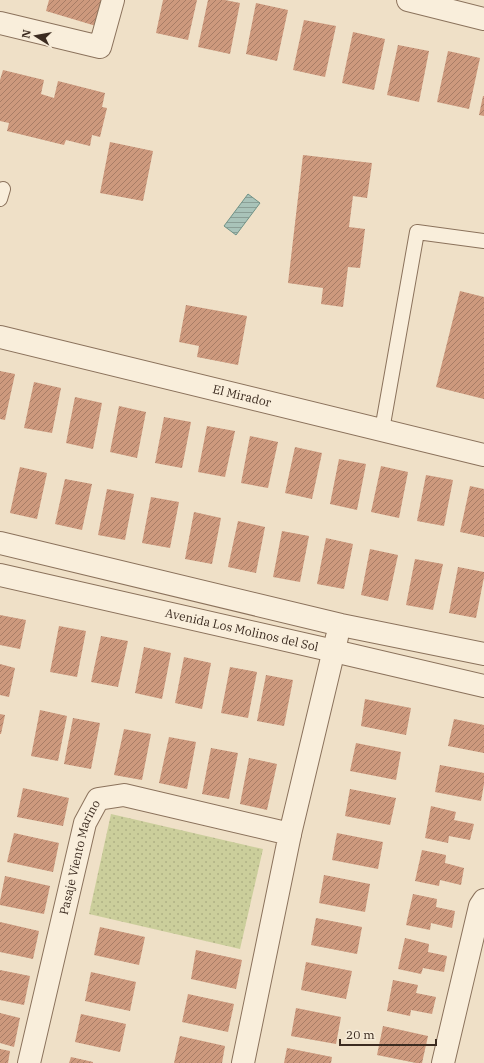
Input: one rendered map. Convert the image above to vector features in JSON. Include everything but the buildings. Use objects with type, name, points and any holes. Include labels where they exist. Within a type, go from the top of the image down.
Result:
[{"type":"street","points":[[0,23],[100,48],[113,0]]},
{"type":"street","points":[[408,0],[484,19]]},
{"type":"street","name":"El Mirador","points":[[0,337],[484,454]]},
{"type":"street","points":[[0,543],[341,625],[484,654]]},
{"type":"street","name":"Avenida Los Molinos del Sol","points":[[0,575],[484,686]]},
{"type":"street","points":[[243,1063],[290,834],[341,625]]},
{"type":"street","name":"Pasaje Viento Marino","points":[[29,1063],[85,823],[98,799],[124,795],[290,834]]},
{"type":"street","points":[[444,1063],[480,906],[484,900]]},
{"type":"lane","points":[[382,430],[417,232],[484,241]]},
{"type":"green space","points":[[111,814],[263,849],[240,949],[89,914]]},
{"type":"shaded area","points":[[248,194],[260,203],[236,235],[224,226]]}]
